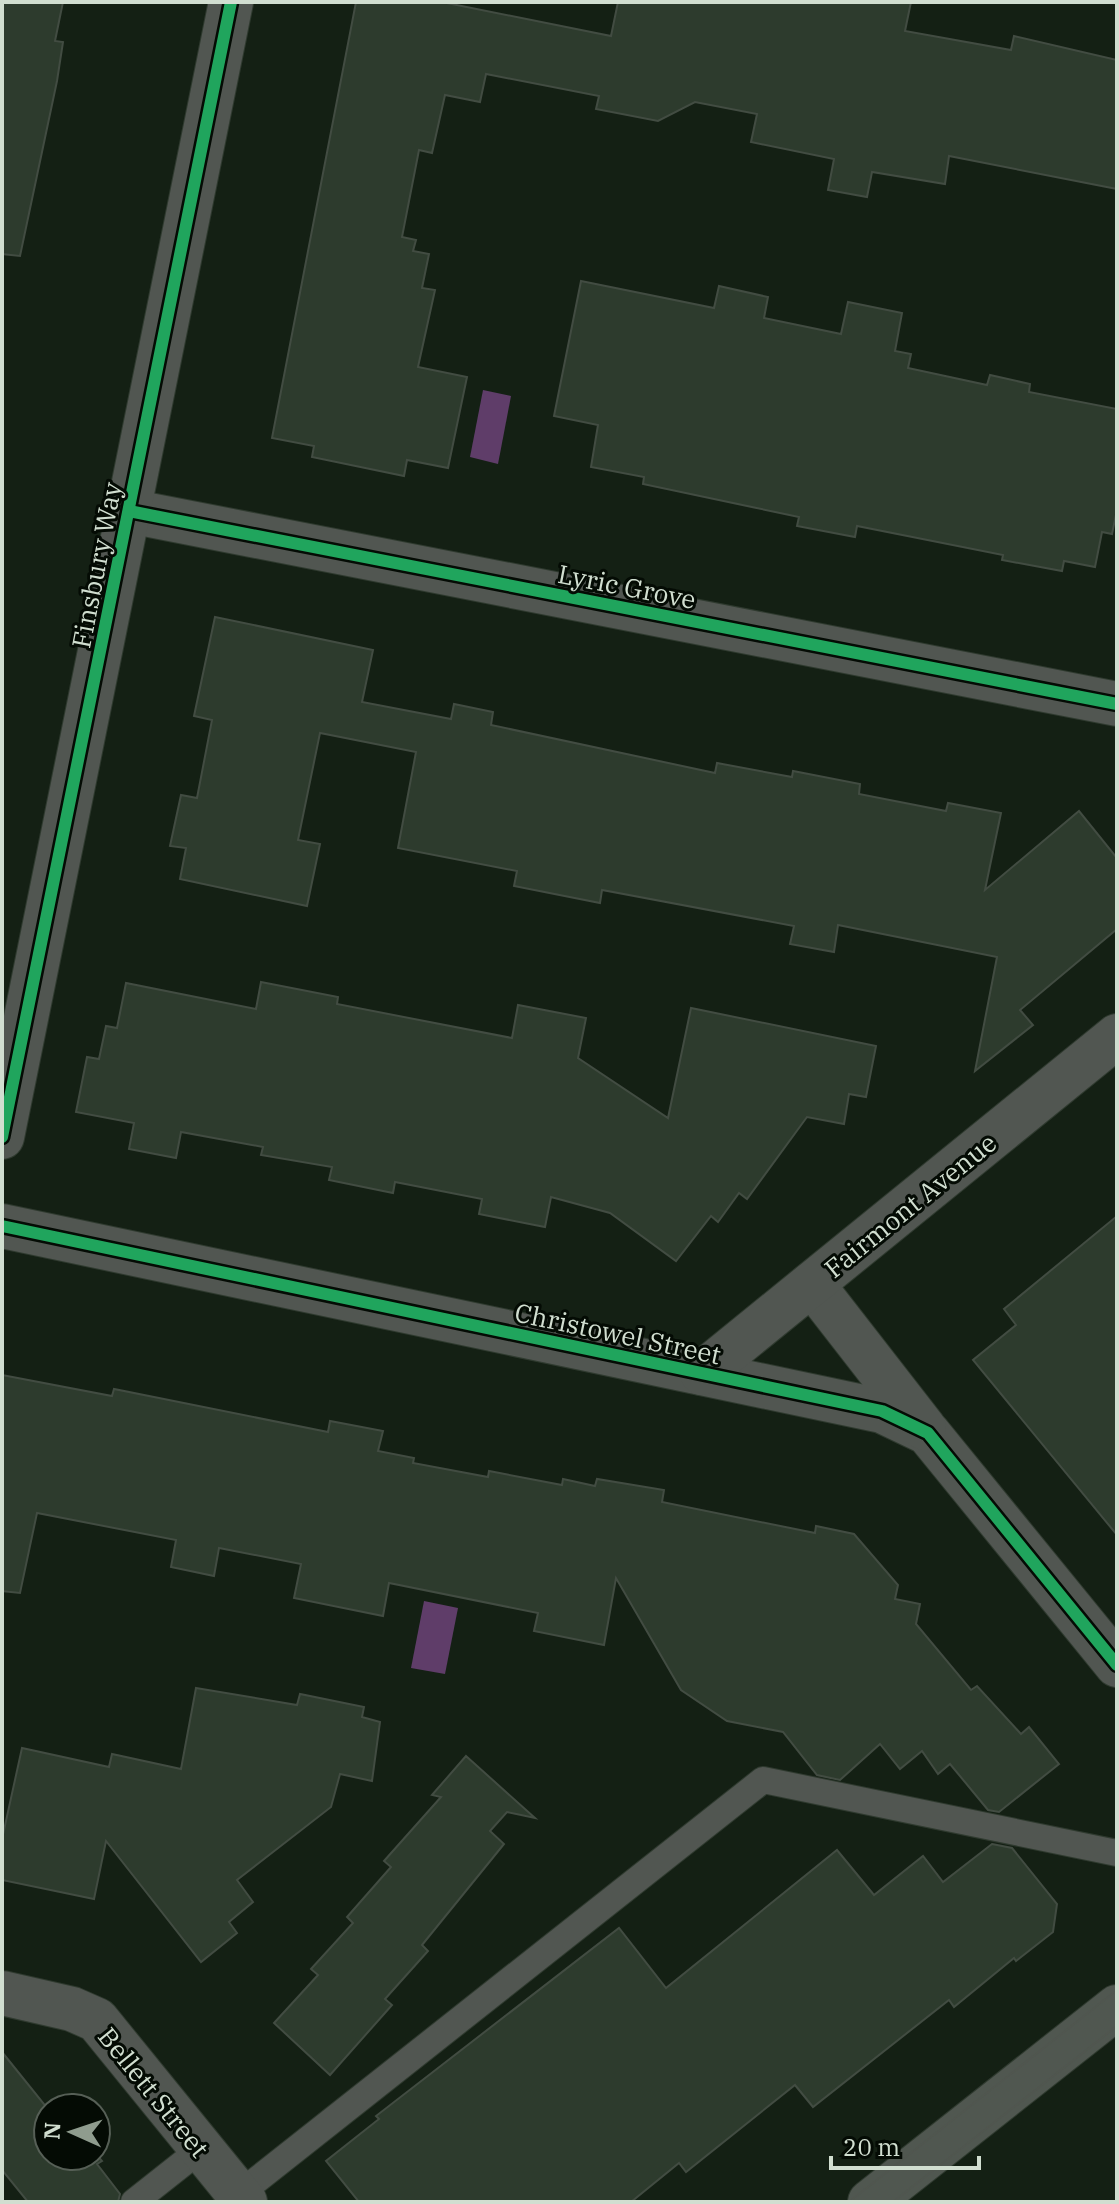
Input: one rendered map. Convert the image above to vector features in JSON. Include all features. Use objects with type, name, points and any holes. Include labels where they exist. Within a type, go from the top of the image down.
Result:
[{"type":"main road","points":[[870,2202],[1117,2007]]},
{"type":"street","name":"Finsbury Way","points":[[2,1137],[231,2]]},
{"type":"street","name":"Lyric Grove","points":[[129,511],[1117,704]]},
{"type":"street","name":"Fairmont Avenue","points":[[702,1373],[1117,1036]]},
{"type":"street","name":"Christowel Street","points":[[2,1226],[882,1411],[928,1433],[1117,1665]]},
{"type":"street","points":[[812,1284],[928,1433]]},
{"type":"street","name":"Bellett Street","points":[[2,1993],[72,2009],[97,2020],[242,2198]]},
{"type":"lane","points":[[242,2198],[763,1780],[1117,1853]]},
{"type":"lane","points":[[134,2202],[201,2149]]},
{"type":"shaded area","points":[[483,390],[511,396],[498,464],[470,457]]},
{"type":"shaded area","points":[[424,1601],[458,1608],[445,1674],[411,1668]]},
{"type":"building","points":[[2,2],[63,2],[55,41],[63,42],[57,81],[20,256],[2,254]]},
{"type":"building","points":[[356,2],[442,2],[611,36],[618,2],[911,2],[905,31],[1011,50],[1014,36],[1117,60],[1117,189],[949,156],[945,184],[872,172],[867,197],[828,190],[834,159],[751,142],[757,114],[695,102],[658,121],[596,109],[599,96],[486,74],[480,102],[445,95],[432,153],[419,150],[402,237],[416,240],[413,251],[429,254],[422,288],[435,290],[418,367],[467,377],[448,468],[407,460],[404,476],[312,457],[314,446],[272,438]]},
{"type":"building","points":[[581,281],[714,308],[719,286],[768,297],[764,318],[841,334],[848,302],[902,313],[895,351],[911,354],[908,368],[987,385],[990,375],[1030,384],[1029,392],[1117,409],[1117,510],[1112,534],[1102,532],[1095,567],[1064,561],[1062,571],[1002,560],[1003,555],[857,526],[855,537],[797,526],[799,517],[643,484],[644,477],[591,467],[598,425],[554,416]]},
{"type":"building","points":[[215,617],[373,650],[362,702],[451,719],[454,704],[493,712],[491,725],[715,773],[717,763],[792,777],[793,771],[860,784],[859,794],[946,811],[948,803],[1001,813],[985,890],[1079,811],[1117,858],[1117,929],[1020,1010],[1033,1025],[975,1071],[997,957],[838,925],[834,952],[790,944],[794,926],[602,890],[600,903],[514,886],[517,871],[398,848],[416,752],[320,733],[298,840],[320,844],[307,906],[180,879],[186,848],[170,846],[181,795],[197,798],[212,720],[194,716]]},
{"type":"building","points":[[261,982],[338,997],[337,1004],[512,1038],[518,1005],[586,1018],[578,1058],[668,1118],[691,1008],[876,1046],[866,1097],[849,1094],[844,1124],[807,1117],[747,1199],[739,1193],[718,1222],[711,1216],[676,1261],[610,1213],[551,1197],[545,1227],[479,1214],[482,1199],[395,1182],[393,1193],[329,1180],[332,1167],[261,1155],[263,1147],[181,1132],[176,1158],[129,1149],[134,1123],[76,1112],[87,1057],[99,1059],[106,1026],[117,1028],[126,983],[256,1009]]},
{"type":"building","points":[[1117,1216],[1117,1535],[973,1360],[1016,1325],[1004,1309]]},
{"type":"building","points":[[2,1375],[112,1396],[114,1389],[328,1432],[330,1421],[383,1431],[378,1451],[414,1458],[413,1463],[488,1477],[489,1471],[562,1485],[563,1479],[595,1486],[597,1479],[664,1490],[662,1502],[815,1533],[816,1526],[854,1534],[898,1585],[895,1599],[920,1604],[916,1624],[971,1690],[977,1686],[1021,1734],[1029,1727],[1059,1764],[999,1812],[988,1810],[950,1764],[938,1774],[922,1751],[900,1769],[880,1744],[840,1780],[817,1775],[783,1732],[727,1721],[681,1690],[616,1578],[604,1645],[534,1631],[538,1613],[389,1583],[383,1616],[294,1598],[301,1564],[219,1548],[214,1576],[171,1567],[176,1540],[37,1513],[20,1593],[2,1591]]},
{"type":"building","points":[[196,1688],[297,1705],[300,1694],[364,1707],[362,1717],[380,1722],[372,1781],[340,1774],[331,1807],[237,1880],[253,1902],[229,1922],[237,1933],[201,1962],[106,1841],[94,1899],[2,1880],[2,1839],[22,1748],[109,1767],[112,1754],[181,1769]]},
{"type":"building","points":[[466,1756],[535,1818],[507,1812],[490,1831],[504,1844],[422,1945],[428,1951],[385,1999],[392,2005],[330,2075],[274,2023],[318,1975],[311,1969],[353,1923],[347,1917],[391,1867],[384,1861],[441,1797],[432,1795]]},
{"type":"building","points":[[992,1844],[1012,1848],[1057,1904],[1053,1932],[1016,1961],[1014,1958],[954,2007],[949,2000],[813,2107],[795,2085],[686,2172],[679,2163],[631,2202],[359,2202],[326,2161],[379,2119],[376,2116],[619,1928],[666,1988],[837,1850],[874,1895],[923,1856],[943,1882]]},
{"type":"building","points":[[2,2052],[34,2092],[32,2172],[103,2172],[120,2194],[118,2202],[28,2202],[2,2170]]},
{"type":"tram line","points":[[849,2202],[1117,1990]]},
{"type":"tram line","points":[[893,2202],[1117,2026]]},
{"type":"cycle path","points":[[2,1137],[231,2]]},
{"type":"cycle path","points":[[129,511],[1117,704]]},
{"type":"cycle path","points":[[2,1226],[882,1411],[928,1433],[1117,1665]]}]
